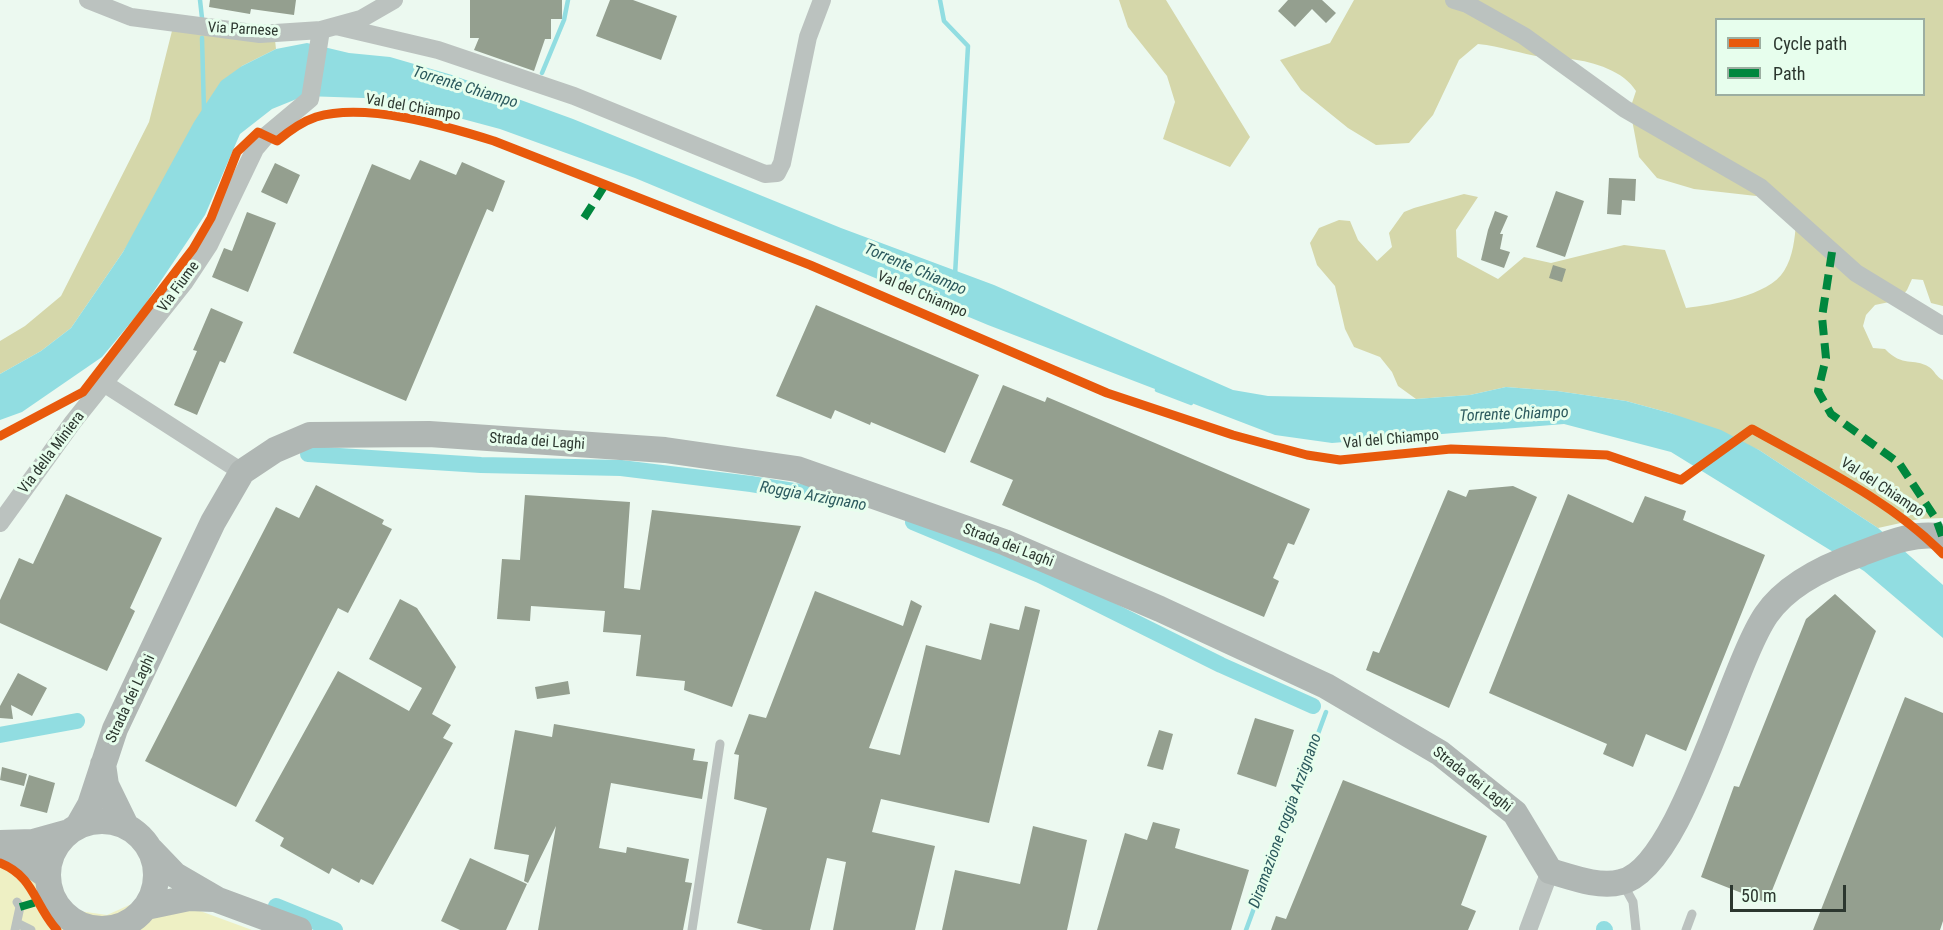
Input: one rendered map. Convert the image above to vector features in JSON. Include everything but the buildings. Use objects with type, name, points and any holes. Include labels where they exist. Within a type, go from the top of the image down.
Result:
[{"type":"street","name":"Via Parnese","points":[[88,0],[131,17],[212,30],[260,34],[329,28],[361,19],[394,0]]},
{"type":"street","points":[[329,28],[438,50],[574,96],[765,174],[777,172],[782,163],[808,37],[822,0]]},
{"type":"street","points":[[1454,0],[1467,4],[1524,36],[1625,109],[1760,187],[1856,273],[1943,327]]},
{"type":"street","name":"Via Fiume","points":[[105,384],[184,283],[208,245],[255,149],[267,135],[310,99],[329,28]]},
{"type":"street","points":[[105,384],[242,472]]},
{"type":"street","name":"Via della Miniera","points":[[0,523],[73,422],[105,384]]},
{"type":"street","name":"Strada dei Laghi","points":[[73,829],[90,805],[115,729],[213,522],[242,472],[275,450],[310,435],[429,434],[665,450],[797,469],[1004,542],[1160,609],[1326,686],[1440,753],[1515,813],[1550,871]]},
{"type":"street","points":[[1527,930],[1550,871],[1578,879],[1622,882],[1636,875],[1665,844],[1680,816],[1747,651],[1766,614],[1791,588],[1835,562],[1923,534],[1943,537]]},
{"type":"street","points":[[103,763],[106,785],[126,826]]},
{"type":"street","points":[[0,845],[33,842],[99,821],[126,826],[140,836],[150,850],[175,875],[218,900],[299,930]]},
{"type":"street","points":[[73,829],[53,852],[47,876],[51,895],[61,912],[72,924],[95,929],[113,929],[132,921],[146,908],[154,894],[157,879],[156,864],[150,850]]},
{"type":"street","points":[[0,845],[47,876]]},
{"type":"street","points":[[146,908],[189,898],[218,900]]},
{"type":"lane","points":[[692,930],[720,744]]},
{"type":"lane","points":[[1622,882],[1633,902],[1636,930]]},
{"type":"lane","points":[[17,902],[20,907],[16,927],[32,930]]},
{"type":"lane","points":[[1686,930],[1692,914]]},
{"type":"green space","points":[[1119,0],[1166,0],[1250,137],[1230,167],[1163,139],[1175,102],[1167,76],[1128,27]]},
{"type":"green space","points":[[1354,0],[1943,0],[1943,306],[1931,303],[1923,280],[1912,279],[1899,300],[1875,305],[1866,315],[1863,326],[1873,348],[1885,349],[1897,358],[1923,364],[1943,380],[1943,518],[1919,519],[1878,528],[1759,450],[1670,413],[1626,401],[1557,391],[1506,387],[1470,395],[1416,399],[1398,386],[1392,372],[1380,357],[1354,347],[1345,329],[1335,286],[1317,265],[1310,243],[1319,228],[1339,220],[1350,221],[1358,240],[1377,261],[1392,247],[1389,233],[1404,212],[1464,194],[1478,197],[1456,230],[1457,257],[1498,279],[1524,257],[1551,263],[1624,245],[1665,250],[1686,308],[1739,298],[1777,280],[1790,260],[1796,222],[1774,198],[1694,189],[1657,178],[1639,157],[1630,109],[1636,91],[1624,78],[1599,65],[1580,60],[1546,58],[1478,44],[1459,60],[1433,115],[1409,143],[1376,145],[1348,128],[1301,90],[1280,60],[1330,43]]},
{"type":"green space","points":[[174,23],[274,31],[276,49],[242,66],[123,252],[71,328],[41,351],[0,374],[0,341],[25,326],[61,296],[149,122]]},
{"type":"green space","points":[[0,855],[33,868],[50,889],[72,910],[107,915],[145,898],[173,901],[252,930],[0,930]]},
{"type":"water","points":[[307,43],[349,53],[390,57],[452,75],[573,119],[841,228],[994,285],[1233,390],[1268,396],[1416,399],[1470,395],[1506,387],[1557,391],[1626,401],[1721,430],[1759,450],[1878,528],[1943,585],[1943,638],[1864,571],[1671,452],[1564,424],[1332,443],[1275,435],[988,325],[635,178],[500,129],[418,107],[364,98],[304,96],[272,109],[240,134],[205,215],[142,309],[102,357],[22,412],[0,420],[0,374],[41,351],[71,328],[123,252],[194,122],[221,81],[242,66],[276,49]]},
{"type":"waterway","points":[[200,0],[202,18]]},
{"type":"waterway","points":[[542,73],[564,20],[568,0]]},
{"type":"waterway","points":[[940,0],[944,21],[968,46],[955,275]]},
{"type":"waterway","points":[[202,38],[204,111]]},
{"type":"waterway","name":"Torrente Chiampo","points":[[1157,390],[1191,403]]},
{"type":"waterway","name":"Roggia Arzignano","points":[[308,454],[481,465],[621,468],[751,484],[861,502]]},
{"type":"waterway","name":"Roggia Arzignano","points":[[913,522],[1040,575],[1221,665],[1313,706]]},
{"type":"waterway","name":"Diramazione roggia Arzignano","points":[[1246,930],[1326,712]]},
{"type":"waterway","name":"Roggia Arzignano","points":[[0,735],[77,721]]},
{"type":"waterway","points":[[276,906],[335,930]]},
{"type":"marked path","points":[[584,218],[605,185]]},
{"type":"marked path","points":[[1832,252],[1822,317],[1826,358],[1818,391],[1831,414],[1899,463],[1936,519],[1942,536]]},
{"type":"marked path","points":[[20,907],[37,902]]},
{"type":"cycle path","name":"Val del Chiampo","points":[[0,436],[83,392],[193,249],[211,218],[237,152],[258,132],[277,141],[295,127],[316,117],[358,112],[430,123],[494,141],[810,265],[1107,393],[1233,435],[1307,455],[1340,460],[1451,449],[1607,455],[1681,480],[1752,429],[1877,500],[1943,554]]},
{"type":"cycle path","points":[[0,863],[12,869],[27,884],[57,930]]}]
